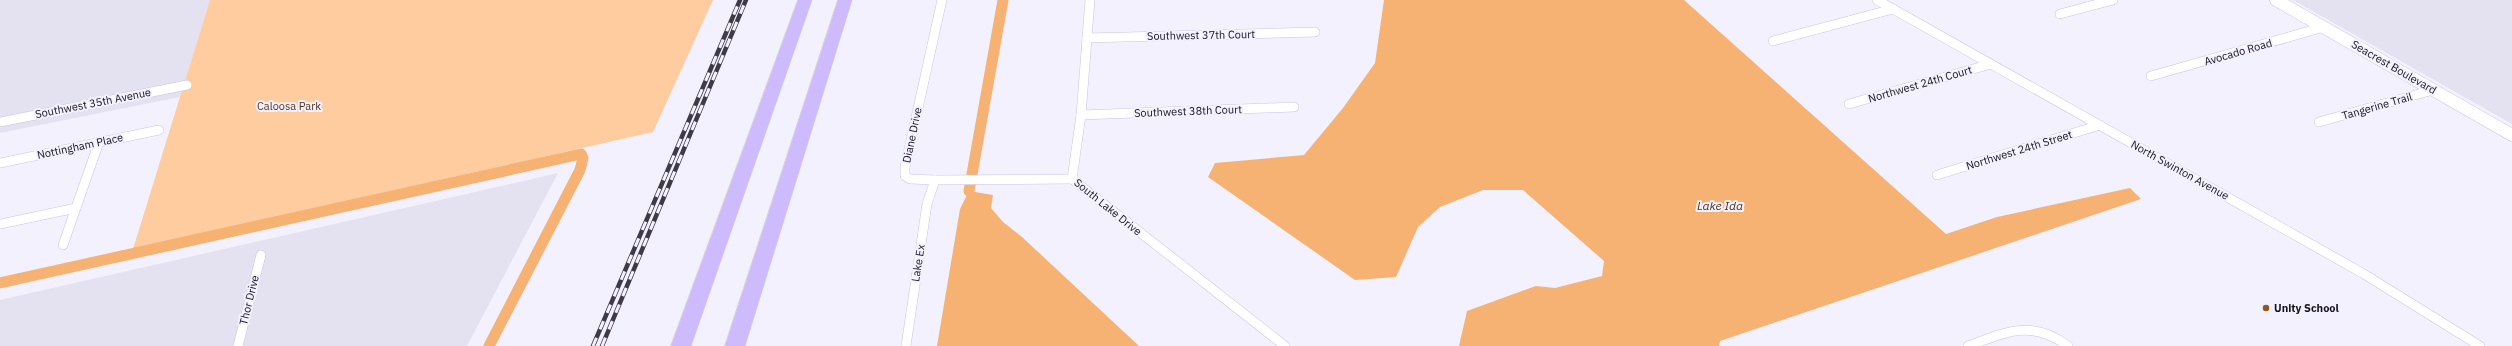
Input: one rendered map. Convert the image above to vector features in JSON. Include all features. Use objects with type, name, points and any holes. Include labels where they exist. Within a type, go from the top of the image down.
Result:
[{"type":"highway","points":[[681,346],[805,0]]},
{"type":"highway","points":[[735,346],[845,0]]},
{"type":"street","name":"Diane Drive","points":[[942,0],[905,167],[905,176],[910,180],[983,178],[1072,179]]},
{"type":"street","name":"South Lake Drive","points":[[1090,0],[1076,168],[1072,179],[1285,346]]},
{"type":"street","name":"North Swinton Avenue","points":[[1877,0],[2364,274],[2480,346]]},
{"type":"street","points":[[2060,14],[2113,0]]},
{"type":"street","name":"Seacrest Boulevard","points":[[2276,0],[2512,135]]},
{"type":"street","points":[[1773,41],[1893,9]]},
{"type":"street","name":"Avocado Road","points":[[2151,76],[2324,27]]},
{"type":"street","name":"Southwest 37th Court","points":[[1087,38],[1315,32]]},
{"type":"street","name":"Northwest 24th Court","points":[[1850,104],[1991,64]]},
{"type":"street","name":"Southwest 35th Avenue","points":[[0,122],[187,85]]},
{"type":"street","name":"Tangerine Trail","points":[[2320,122],[2433,90]]},
{"type":"street","name":"Southwest 38th Court","points":[[1081,115],[1294,107]]},
{"type":"street","name":"Northwest 24th Street","points":[[1937,175],[2100,125]]},
{"type":"street","name":"Nottingham Place","points":[[0,163],[159,130]]},
{"type":"street","points":[[63,245],[99,142]]},
{"type":"street","name":"Lake Ex","points":[[906,346],[927,204],[935,180]]},
{"type":"street","points":[[0,224],[76,208]]},
{"type":"street","name":"Thor Drive","points":[[238,346],[261,255]]},
{"type":"street","points":[[1968,346],[2018,329],[2031,328],[2046,332],[2068,346]]},
{"type":"shaded area","points":[[0,0],[210,0],[180,97],[0,133]]},
{"type":"shaded area","points":[[2293,0],[2512,0],[2512,124]]},
{"type":"shaded area","points":[[558,173],[467,346],[0,346],[0,300]]},
{"type":"green space","name":"Caloosa Park","points":[[210,0],[713,0],[653,132],[133,249]]},
{"type":"water","name":"Lake Ida","points":[[1384,0],[1684,0],[1946,234],[1997,217],[2130,188],[2141,199],[1720,341],[1719,346],[1459,346],[1467,311],[1536,286],[1555,288],[1602,276],[1604,261],[1523,190],[1483,190],[1440,207],[1418,227],[1396,277],[1355,280],[1208,177],[1215,163],[1304,155],[1343,108],[1375,63]]},
{"type":"water","points":[[969,191],[993,195],[991,208],[1003,222],[1022,237],[1139,346],[937,346],[960,209]]},
{"type":"waterway","points":[[969,191],[1003,0]]},
{"type":"waterway","points":[[0,283],[581,154],[583,158],[580,170],[489,346]]},
{"type":"railway","points":[[593,346],[740,0]]},
{"type":"railway","points":[[602,346],[746,0]]},
{"type":"place","name":"Unity School","points":[[2266,308]]}]
